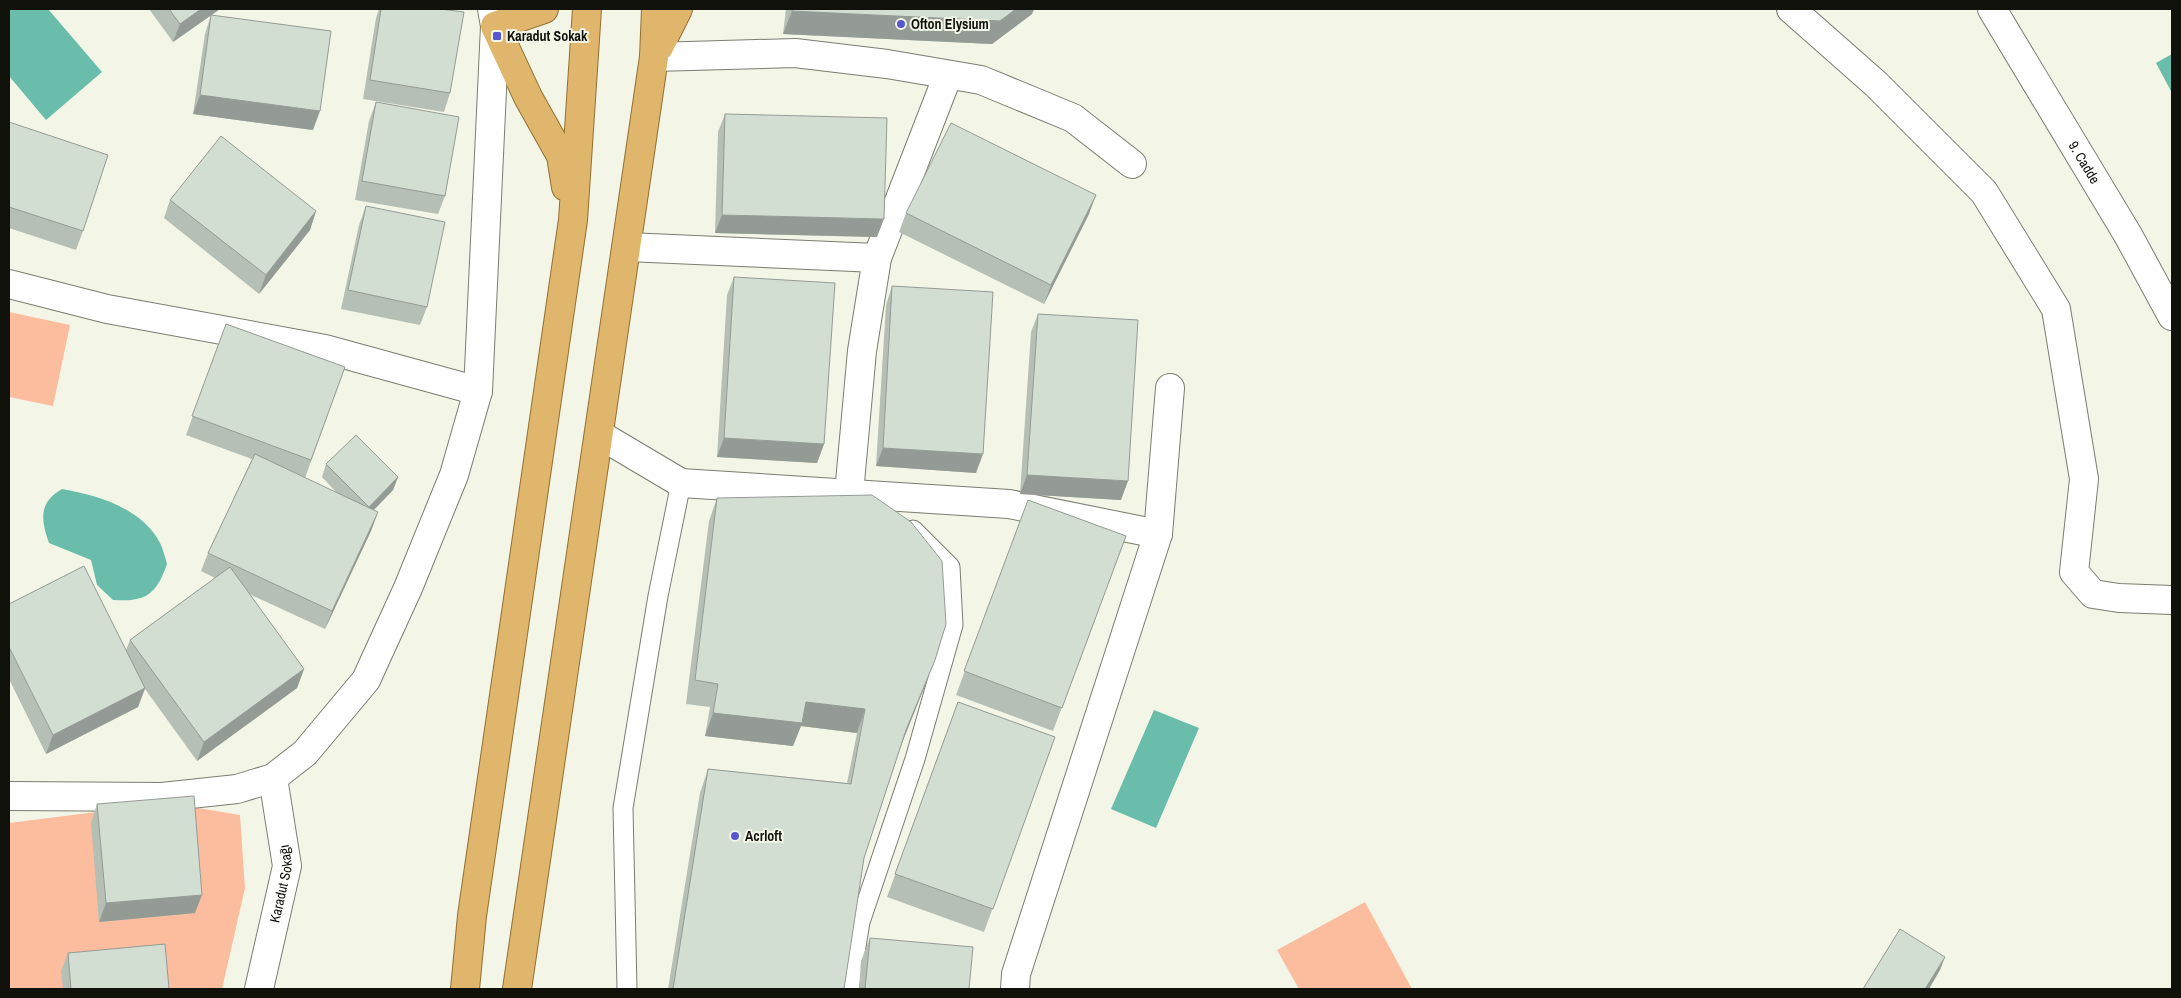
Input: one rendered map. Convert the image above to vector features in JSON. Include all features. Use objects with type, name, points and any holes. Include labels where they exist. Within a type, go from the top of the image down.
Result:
[{"type":"highway","points":[[544,9],[491,15],[528,96],[561,156],[573,220]]},
{"type":"highway","points":[[465,989],[472,916],[573,220],[587,9]]},
{"type":"highway","points":[[518,989],[654,57],[656,9]]},
{"type":"highway","points":[[654,57],[678,9]]},
{"type":"street","points":[[1791,9],[1876,84],[1984,192],[2056,309],[2084,479],[2074,572],[2093,594],[2119,598],[2172,600]]},
{"type":"street","name":"9. Cadde","points":[[1992,9],[2128,236],[2172,316]]},
{"type":"street","points":[[9,796],[162,797],[237,789],[273,778],[305,753],[366,680],[408,588],[454,475],[478,391],[491,15]]},
{"type":"street","points":[[654,57],[795,53],[887,64],[981,80],[1073,118],[1132,164]]},
{"type":"street","points":[[849,493],[862,351],[877,258],[948,75]]},
{"type":"street","points":[[627,247],[877,258]]},
{"type":"street","points":[[9,284],[107,309],[325,349],[478,391]]},
{"type":"street","points":[[1015,989],[1016,974],[1158,534],[1170,388]]},
{"type":"street","points":[[600,435],[681,483],[1009,504],[1158,534]]},
{"type":"street","name":"Karadut Sokağı","points":[[259,989],[287,866],[273,778]]},
{"type":"lane","points":[[627,989],[623,808],[658,596],[681,483]]},
{"type":"lane","points":[[849,493],[882,512]]},
{"type":"lane","points":[[849,989],[860,922],[915,759],[952,625],[950,567],[915,531],[899,521]]},
{"type":"shaded area","points":[[9,312],[70,325],[53,406],[9,397]]},
{"type":"shaded area","points":[[168,803],[240,815],[245,888],[222,989],[9,989],[9,823]]},
{"type":"shaded area","points":[[1365,902],[1412,989],[1299,989],[1277,950]]},
{"type":"water","points":[[9,9],[48,9],[102,72],[46,120],[9,76]]},
{"type":"water","points":[[2172,54],[2172,93],[2156,63]]},
{"type":"water","points":[[62,489],[104,499],[117,505],[130,512],[152,531],[161,545],[167,564],[154,590],[142,598],[134,600],[113,600],[97,585],[91,560],[49,543],[43,519],[45,506],[54,494]]},
{"type":"water","points":[[1154,710],[1199,728],[1156,828],[1111,809]]},
{"type":"building","points":[[169,9],[201,9],[180,24]]},
{"type":"building","points":[[381,9],[440,9],[464,12],[450,93],[370,80]]},
{"type":"building","points":[[792,9],[1016,9],[1000,21],[792,11]]},
{"type":"building","points":[[211,15],[331,31],[320,111],[200,95]]},
{"type":"building","points":[[376,102],[459,117],[445,196],[362,181]]},
{"type":"building","points":[[725,114],[887,118],[884,219],[722,215]]},
{"type":"building","points":[[9,122],[108,155],[83,231],[9,207]]},
{"type":"building","points":[[951,123],[1096,195],[1051,285],[906,213]]},
{"type":"building","points":[[221,136],[316,211],[266,275],[170,200]]},
{"type":"building","points":[[366,206],[445,222],[427,307],[348,290]]},
{"type":"building","points":[[734,277],[835,283],[824,444],[724,438]]},
{"type":"building","points":[[892,286],[993,292],[983,454],[883,448]]},
{"type":"building","points":[[1038,314],[1138,320],[1128,481],[1027,475]]},
{"type":"building","points":[[226,324],[345,367],[311,460],[192,416]]},
{"type":"building","points":[[356,435],[398,477],[369,507],[326,464]]},
{"type":"building","points":[[255,454],[378,512],[332,611],[208,553]]},
{"type":"building","points":[[872,495],[911,522],[942,561],[946,624],[935,660],[906,730],[864,858],[844,989],[673,989],[708,769],[851,784],[865,709],[806,702],[802,723],[713,713],[718,684],[695,680],[717,498]]},
{"type":"building","points":[[1028,500],[1126,536],[1062,708],[964,671]]},
{"type":"building","points":[[84,566],[145,688],[53,735],[9,647],[9,604]]},
{"type":"building","points":[[230,567],[304,669],[204,742],[130,640]]},
{"type":"building","points":[[958,702],[1055,737],[993,909],[895,874]]},
{"type":"building","points":[[194,796],[202,895],[106,903],[97,804]]},
{"type":"building","points":[[1900,929],[1945,957],[1925,989],[1863,989]]},
{"type":"building","points":[[870,938],[973,947],[969,989],[865,989]]},
{"type":"building","points":[[165,944],[169,989],[71,989],[68,953]]},
{"type":"place","name":"Ofton Elysium","points":[[901,24]]},
{"type":"place","name":"Karadut Sokak","points":[[497,36]]},
{"type":"place","name":"Acrloft","points":[[735,836]]}]
